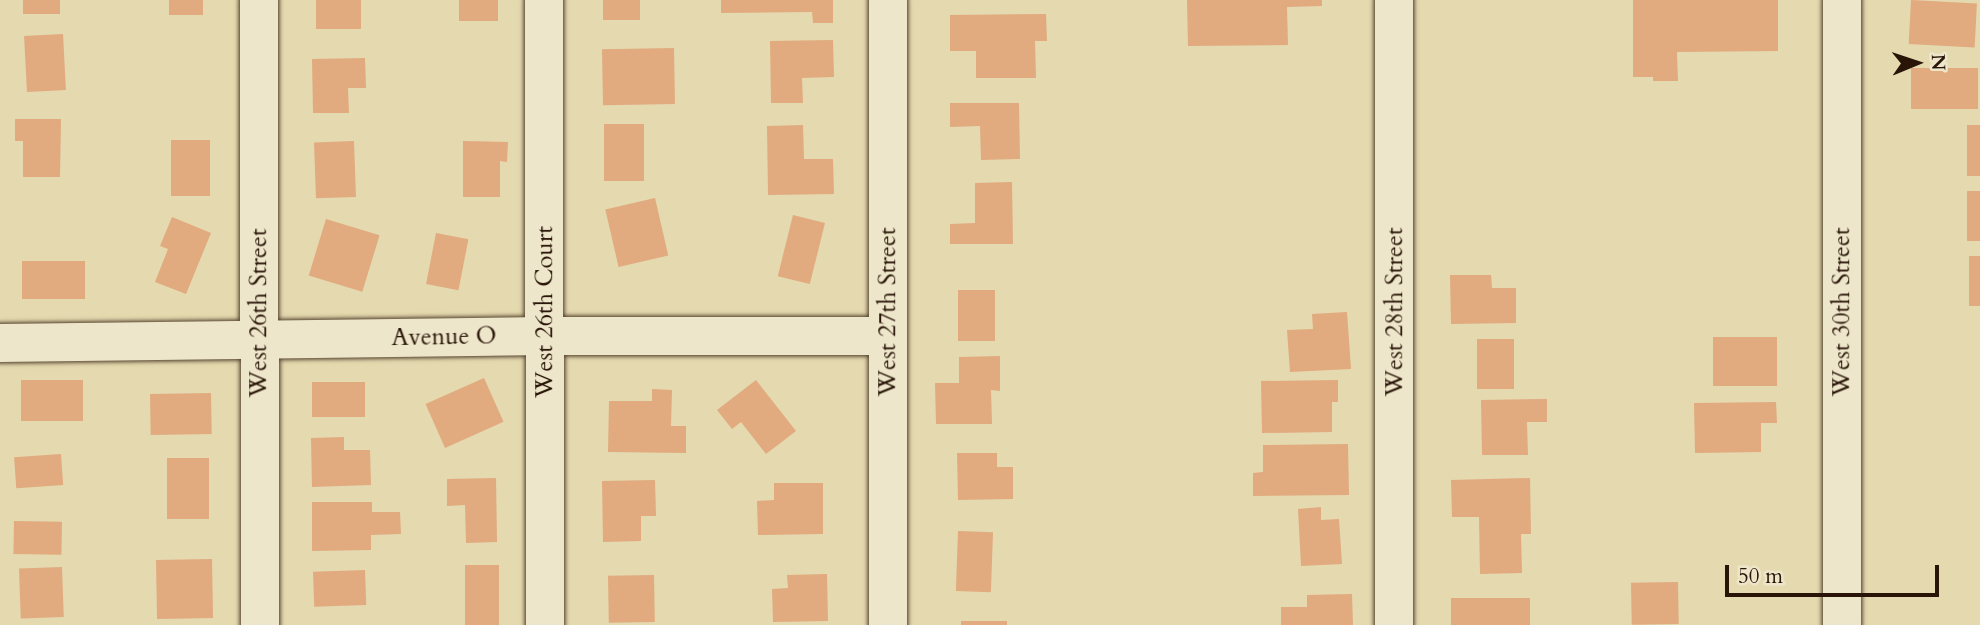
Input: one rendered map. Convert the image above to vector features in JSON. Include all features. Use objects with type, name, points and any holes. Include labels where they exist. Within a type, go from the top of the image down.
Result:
[{"type":"street","name":"West 26th Street","points":[[259,0],[260,625]]},
{"type":"street","name":"West 26th Court","points":[[544,0],[559,625]]},
{"type":"street","name":"West 26th Court","points":[[545,625],[556,0]]},
{"type":"street","name":"West 27th Street","points":[[888,0],[888,625]]},
{"type":"street","name":"West 28th Street","points":[[1394,0],[1394,625]]},
{"type":"street","name":"West 30th Street","points":[[1842,0],[1842,625]]},
{"type":"street","name":"Avenue O","points":[[0,342],[551,336],[888,336]]},
{"type":"building","points":[[23,0],[60,0],[60,14],[23,14]]},
{"type":"building","points":[[169,0],[203,0],[203,15],[169,15]]},
{"type":"building","points":[[316,0],[361,0],[361,29],[316,29]]},
{"type":"building","points":[[459,0],[498,0],[498,21],[459,21]]},
{"type":"building","points":[[603,0],[640,0],[640,20],[603,20]]},
{"type":"building","points":[[721,0],[833,0],[833,23],[813,23],[812,12],[721,13]]},
{"type":"building","points":[[1187,0],[1322,0],[1322,6],[1287,7],[1288,45],[1188,46]]},
{"type":"building","points":[[1633,0],[1778,0],[1778,51],[1677,52],[1678,81],[1653,81],[1653,77],[1633,77]]},
{"type":"building","points":[[1911,0],[1977,3],[1975,47],[1909,44]]},
{"type":"building","points":[[1046,14],[1047,41],[1035,41],[1036,78],[976,78],[976,51],[950,51],[950,15]]},
{"type":"building","points":[[63,34],[66,90],[27,92],[24,36]]},
{"type":"building","points":[[833,40],[834,77],[802,78],[803,103],[771,103],[770,41]]},
{"type":"building","points":[[674,48],[675,104],[603,105],[602,49]]},
{"type":"building","points":[[365,58],[366,88],[348,88],[349,113],[313,113],[312,59]]},
{"type":"building","points":[[1911,68],[1978,68],[1978,109],[1911,109]]},
{"type":"building","points":[[950,103],[1019,103],[1020,159],[981,160],[980,126],[950,127]]},
{"type":"building","points":[[15,119],[61,119],[60,177],[23,177],[23,141],[15,141]]},
{"type":"building","points":[[604,124],[644,124],[644,181],[604,181]]},
{"type":"building","points":[[803,125],[804,159],[833,159],[834,194],[768,195],[767,126]]},
{"type":"building","points":[[1967,125],[1980,125],[1980,176],[1967,176]]},
{"type":"building","points":[[171,140],[210,140],[210,196],[171,196]]},
{"type":"building","points":[[354,141],[356,197],[316,198],[314,142]]},
{"type":"building","points":[[463,141],[508,142],[507,162],[500,161],[500,197],[463,197]]},
{"type":"building","points":[[1012,182],[1013,244],[950,244],[950,224],[975,223],[975,183]]},
{"type":"building","points":[[1967,191],[1980,191],[1980,241],[1967,241]]},
{"type":"building","points":[[655,198],[668,255],[619,267],[605,209]]},
{"type":"building","points":[[793,215],[825,223],[810,284],[778,276]]},
{"type":"building","points":[[172,217],[211,233],[186,294],[155,282],[168,249],[160,246]]},
{"type":"building","points":[[326,219],[380,235],[362,292],[309,275]]},
{"type":"building","points":[[436,233],[468,239],[458,290],[426,284]]},
{"type":"building","points":[[1969,256],[1980,256],[1980,306],[1969,306]]},
{"type":"building","points":[[22,261],[85,261],[85,299],[22,299]]},
{"type":"building","points":[[1450,275],[1491,275],[1492,288],[1516,288],[1516,323],[1451,324]]},
{"type":"building","points":[[958,290],[995,290],[995,341],[958,341]]},
{"type":"building","points":[[1347,312],[1351,369],[1290,372],[1287,330],[1313,329],[1312,314]]},
{"type":"building","points":[[1713,337],[1777,337],[1777,386],[1713,386]]},
{"type":"building","points":[[1477,339],[1514,339],[1514,389],[1477,389]]},
{"type":"building","points":[[1000,356],[1000,391],[991,390],[992,424],[936,424],[935,383],[959,383],[959,357]]},
{"type":"building","points":[[484,378],[504,422],[445,448],[426,404]]},
{"type":"building","points":[[21,380],[83,380],[83,421],[21,421]]},
{"type":"building","points":[[756,380],[796,431],[766,454],[741,422],[732,429],[717,410]]},
{"type":"building","points":[[1338,380],[1338,402],[1332,402],[1332,432],[1262,433],[1261,381]]},
{"type":"building","points":[[312,382],[365,382],[365,417],[312,417]]},
{"type":"building","points":[[652,389],[672,390],[671,426],[686,426],[686,453],[608,452],[609,401],[652,401]]},
{"type":"building","points":[[211,393],[212,434],[151,435],[150,394]]},
{"type":"building","points":[[1547,399],[1547,422],[1527,422],[1528,455],[1482,455],[1481,400]]},
{"type":"building","points":[[1776,402],[1777,423],[1761,423],[1761,452],[1695,453],[1694,403]]},
{"type":"building","points":[[344,437],[344,450],[370,450],[371,485],[312,487],[311,438]]},
{"type":"building","points":[[1348,444],[1349,495],[1253,496],[1253,473],[1263,472],[1263,445]]},
{"type":"building","points":[[957,453],[997,453],[997,467],[1013,467],[1013,499],[958,500]]},
{"type":"building","points":[[61,454],[63,485],[16,488],[14,457]]},
{"type":"building","points":[[167,458],[209,458],[209,519],[167,519]]},
{"type":"building","points":[[496,478],[497,542],[466,543],[465,505],[447,506],[447,479]]},
{"type":"building","points":[[1530,478],[1531,534],[1521,534],[1522,573],[1480,574],[1479,517],[1452,517],[1451,480]]},
{"type":"building","points":[[655,480],[656,516],[641,516],[641,541],[603,542],[602,481]]},
{"type":"building","points":[[774,483],[823,483],[823,534],[758,535],[757,501],[774,500]]},
{"type":"building","points":[[312,502],[372,502],[372,512],[400,512],[401,534],[371,535],[371,550],[312,551]]},
{"type":"building","points":[[1321,507],[1321,520],[1339,519],[1342,564],[1301,566],[1298,509]]},
{"type":"building","points":[[14,521],[62,522],[61,555],[13,554]]},
{"type":"building","points":[[958,531],[993,532],[991,592],[956,591]]},
{"type":"building","points":[[212,559],[213,618],[157,619],[156,560]]},
{"type":"building","points":[[465,565],[499,565],[499,625],[465,625]]},
{"type":"building","points":[[62,567],[64,617],[21,618],[19,569]]},
{"type":"building","points":[[365,570],[366,605],[314,607],[313,572]]},
{"type":"building","points":[[827,574],[828,621],[773,622],[772,589],[788,588],[787,575]]},
{"type":"building","points":[[654,575],[655,622],[609,623],[608,576]]},
{"type":"building","points":[[1678,582],[1679,624],[1632,625],[1631,583]]},
{"type":"building","points":[[1352,594],[1353,625],[1281,625],[1281,607],[1307,607],[1307,595]]},
{"type":"building","points":[[1451,598],[1530,598],[1530,625],[1451,625]]},
{"type":"building","points":[[961,621],[1007,621],[1007,625],[961,625]]}]
